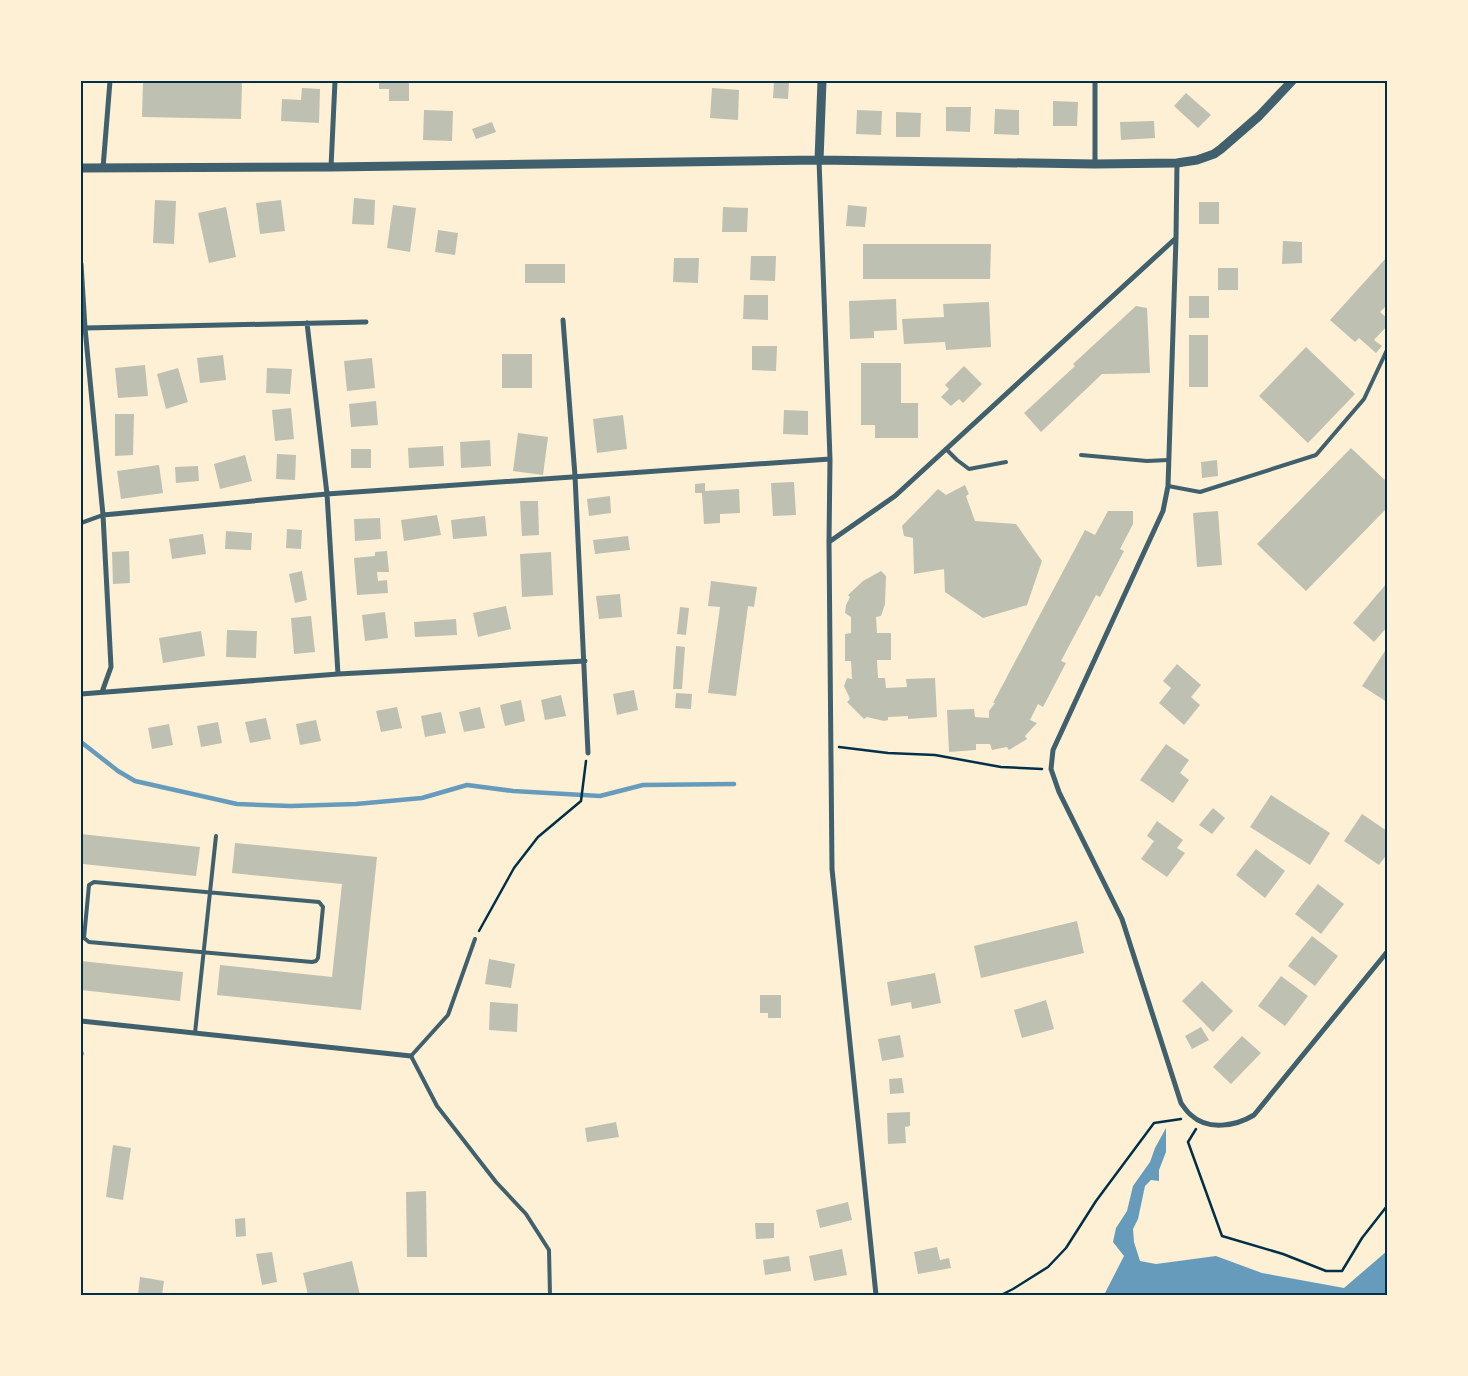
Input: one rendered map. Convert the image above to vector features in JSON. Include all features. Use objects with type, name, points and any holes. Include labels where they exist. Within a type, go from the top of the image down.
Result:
[{"type":"street","points":[[103,168],[110,81]]},
{"type":"street","points":[[331,168],[335,81]]},
{"type":"street","points":[[822,81],[819,160],[830,458],[832,868],[876,1295]]},
{"type":"street","points":[[1095,81],[1095,164]]},
{"type":"street","points":[[81,168],[331,168],[819,160],[1177,164],[1214,154],[1259,116],[1292,81]]},
{"type":"street","points":[[1177,164],[1168,486],[1164,511],[1054,750],[1051,769],[1059,792],[1122,919],[1181,1102],[1191,1116],[1203,1123],[1228,1126],[1244,1121],[1254,1115],[1387,952]]},
{"type":"street","points":[[829,542],[896,496],[1176,238]]},
{"type":"street","points":[[81,264],[85,328],[103,515],[111,667],[102,692]]},
{"type":"street","points":[[563,320],[575,476],[588,752]]},
{"type":"street","points":[[85,328],[366,322]]},
{"type":"street","points":[[308,323],[327,494],[338,674]]},
{"type":"street","points":[[103,515],[327,494],[830,458]]},
{"type":"street","points":[[81,694],[338,674],[585,661]]},
{"type":"street","points":[[81,1021],[411,1056]]},
{"type":"lane","points":[[1168,486],[1200,492],[1316,455],[1364,399],[1387,350]]},
{"type":"lane","points":[[946,449],[969,469],[1006,462]]},
{"type":"lane","points":[[1081,455],[1147,461],[1168,460]]},
{"type":"lane","points":[[81,523],[103,515]]},
{"type":"lane","points":[[195,1033],[216,836]]},
{"type":"lane","points":[[94,882],[210,892],[319,902],[323,907],[318,958],[312,962],[89,942],[84,938],[84,911],[89,885],[94,882]]},
{"type":"lane","points":[[475,939],[448,1015],[411,1056],[436,1106],[496,1182],[526,1214],[549,1250],[550,1295]]},
{"type":"path","points":[[831,746],[888,753],[935,756],[1001,767],[1051,769]]},
{"type":"path","points":[[475,939],[514,868],[538,837],[581,801],[588,752]]},
{"type":"path","points":[[1001,1295],[1048,1266],[1066,1248],[1096,1201],[1154,1123],[1191,1116]]},
{"type":"path","points":[[1197,1128],[1188,1142],[1222,1236],[1283,1254],[1326,1270],[1342,1271],[1362,1238],[1387,1206]]},
{"type":"water","points":[[1166,1128],[1166,1152],[1159,1170],[1159,1181],[1151,1180],[1145,1186],[1138,1219],[1133,1229],[1134,1242],[1140,1261],[1156,1264],[1216,1256],[1262,1273],[1344,1288],[1387,1251],[1387,1295],[1104,1295],[1124,1256],[1113,1242],[1116,1228],[1127,1211],[1133,1186],[1150,1162]]},
{"type":"building","points":[[143,81],[242,81],[241,119],[142,117]]},
{"type":"building","points":[[379,81],[409,81],[409,101],[389,101],[389,89],[379,89]]},
{"type":"building","points":[[774,81],[789,82],[788,99],[773,98]]},
{"type":"building","points":[[302,88],[320,89],[319,123],[281,121],[282,99],[301,100]]},
{"type":"building","points":[[712,88],[739,90],[738,120],[710,118]]},
{"type":"building","points":[[1186,93],[1211,115],[1198,128],[1174,106]]},
{"type":"building","points":[[1053,101],[1078,102],[1077,126],[1053,126]]},
{"type":"building","points":[[946,107],[971,107],[970,132],[946,131]]},
{"type":"building","points":[[995,109],[1019,110],[1019,135],[994,134]]},
{"type":"building","points":[[424,110],[453,111],[452,141],[423,140]]},
{"type":"building","points":[[857,110],[882,111],[881,135],[856,134]]},
{"type":"building","points":[[896,112],[921,113],[920,137],[896,137]]},
{"type":"building","points":[[1154,121],[1155,138],[1121,140],[1120,122]]},
{"type":"building","points":[[492,122],[496,132],[476,139],[472,129]]},
{"type":"building","points":[[354,198],[375,200],[374,225],[352,224]]},
{"type":"building","points":[[155,200],[176,201],[174,244],[153,243]]},
{"type":"building","points":[[281,200],[285,231],[260,234],[256,203]]},
{"type":"building","points":[[1199,202],[1219,202],[1219,224],[1199,224]]},
{"type":"building","points":[[393,205],[416,208],[410,252],[387,248]]},
{"type":"building","points":[[848,205],[867,207],[865,227],[846,226]]},
{"type":"building","points":[[226,207],[236,257],[209,263],[198,213]]},
{"type":"building","points":[[723,207],[748,208],[747,232],[722,232]]},
{"type":"building","points":[[438,230],[458,233],[455,255],[435,252]]},
{"type":"building","points":[[1283,241],[1302,242],[1302,263],[1282,264]]},
{"type":"building","points":[[863,244],[991,244],[990,279],[863,279]]},
{"type":"building","points":[[751,256],[776,256],[775,281],[750,280]]},
{"type":"building","points":[[1387,257],[1387,305],[1380,312],[1387,318],[1387,326],[1374,340],[1382,346],[1376,353],[1359,338],[1355,342],[1330,320]]},
{"type":"building","points":[[674,258],[699,258],[698,283],[673,282]]},
{"type":"building","points":[[525,264],[565,264],[565,283],[525,283]]},
{"type":"building","points":[[1218,268],[1238,268],[1238,290],[1218,290]]},
{"type":"building","points":[[744,295],[768,295],[768,320],[743,319]]},
{"type":"building","points":[[1189,296],[1209,296],[1209,318],[1189,318]]},
{"type":"building","points":[[896,299],[897,330],[874,331],[874,338],[850,339],[849,301]]},
{"type":"building","points":[[989,302],[991,347],[946,350],[945,342],[904,344],[902,319],[944,317],[943,304]]},
{"type":"building","points":[[1136,306],[1147,308],[1150,373],[1102,374],[1041,432],[1024,413],[1075,366],[1073,364]]},
{"type":"building","points":[[1189,335],[1208,335],[1208,387],[1189,387]]},
{"type":"building","points":[[752,346],[777,346],[776,371],[752,370]]},
{"type":"building","points":[[1306,347],[1355,394],[1308,443],[1259,396]]},
{"type":"building","points":[[502,354],[532,354],[532,388],[502,388]]},
{"type":"building","points":[[223,355],[226,380],[200,383],[197,358]]},
{"type":"building","points":[[372,358],[375,388],[347,391],[344,361]]},
{"type":"building","points":[[861,363],[901,363],[901,403],[918,403],[918,438],[875,438],[875,425],[861,425]]},
{"type":"building","points":[[145,365],[148,396],[118,398],[115,368]]},
{"type":"building","points":[[964,366],[982,384],[963,403],[959,399],[951,406],[941,397],[949,389],[945,385]]},
{"type":"building","points":[[178,368],[188,402],[166,409],[157,374]]},
{"type":"building","points":[[267,368],[292,369],[290,394],[266,393]]},
{"type":"building","points":[[376,401],[378,425],[351,427],[349,404]]},
{"type":"building","points":[[291,408],[294,439],[275,441],[272,410]]},
{"type":"building","points":[[784,410],[808,411],[808,435],[783,434]]},
{"type":"building","points":[[115,414],[134,414],[133,455],[115,456]]},
{"type":"building","points":[[623,415],[627,449],[597,453],[593,419]]},
{"type":"building","points":[[518,433],[548,437],[543,475],[513,471]]},
{"type":"building","points":[[490,440],[491,466],[461,468],[460,442]]},
{"type":"building","points":[[443,446],[444,466],[409,468],[408,448]]},
{"type":"building","points":[[1351,448],[1387,482],[1387,508],[1306,591],[1257,544]]},
{"type":"building","points":[[351,449],[371,449],[371,468],[351,468]]},
{"type":"building","points":[[277,454],[296,455],[295,480],[276,479]]},
{"type":"building","points":[[245,455],[252,481],[220,489],[214,464]]},
{"type":"building","points":[[1217,460],[1218,476],[1202,478],[1201,462]]},
{"type":"building","points":[[159,465],[163,493],[121,499],[117,471]]},
{"type":"building","points":[[198,466],[199,481],[176,483],[175,467]]},
{"type":"building","points":[[794,482],[796,515],[773,516],[771,483]]},
{"type":"building","points":[[705,483],[705,491],[739,489],[740,513],[720,514],[720,523],[704,524],[702,493],[695,493],[695,484]]},
{"type":"building","points":[[965,485],[969,494],[966,496],[975,521],[1016,524],[1042,561],[1027,605],[983,618],[945,592],[944,569],[914,574],[913,538],[904,536],[902,526],[938,489],[946,495]]},
{"type":"building","points":[[610,496],[611,513],[589,516],[587,499]]},
{"type":"building","points":[[520,501],[538,501],[539,535],[522,536]]},
{"type":"building","points":[[1108,511],[1133,511],[1133,524],[1120,549],[1124,551],[1100,597],[1096,595],[1061,661],[1066,663],[1043,707],[1038,704],[1030,720],[1037,723],[1025,736],[1027,739],[1009,750],[1007,747],[992,750],[990,744],[976,744],[976,750],[949,752],[947,710],[974,709],[975,717],[989,718],[989,711],[995,703],[993,703],[1085,530],[1095,535]]},
{"type":"building","points":[[1218,511],[1222,565],[1197,567],[1193,513]]},
{"type":"building","points":[[437,515],[441,535],[404,541],[401,520]]},
{"type":"building","points":[[485,516],[487,536],[453,539],[451,520]]},
{"type":"building","points":[[380,518],[381,539],[355,541],[354,519]]},
{"type":"building","points":[[287,529],[302,530],[301,549],[286,548]]},
{"type":"building","points":[[226,531],[252,533],[251,550],[225,549]]},
{"type":"building","points":[[203,534],[206,554],[172,559],[169,539]]},
{"type":"building","points":[[628,536],[630,550],[595,554],[593,540]]},
{"type":"building","points":[[129,551],[130,583],[113,584],[112,552]]},
{"type":"building","points":[[387,551],[389,572],[377,572],[378,581],[387,580],[388,593],[357,595],[354,558],[375,556],[375,552]]},
{"type":"building","points":[[551,552],[553,595],[522,597],[520,554]]},
{"type":"building","points":[[302,571],[307,600],[295,603],[289,574]]},
{"type":"building","points":[[881,571],[886,576],[885,604],[881,616],[876,617],[877,633],[891,633],[891,660],[877,660],[878,678],[885,678],[886,688],[907,687],[906,679],[935,678],[937,717],[908,719],[908,716],[888,717],[888,720],[884,721],[867,717],[864,719],[847,702],[850,699],[844,686],[847,678],[852,679],[851,661],[845,661],[845,634],[851,633],[851,617],[845,613],[850,597],[848,595],[863,581]]},
{"type":"building","points":[[711,581],[757,587],[754,607],[748,606],[736,696],[708,693],[720,607],[708,606]]},
{"type":"building","points":[[1387,583],[1387,627],[1374,642],[1353,623]]},
{"type":"building","points":[[620,594],[622,617],[599,619],[596,596]]},
{"type":"building","points":[[506,606],[511,629],[478,637],[473,613]]},
{"type":"building","points":[[680,607],[689,608],[686,635],[677,634]]},
{"type":"building","points":[[385,612],[388,638],[365,641],[362,615]]},
{"type":"building","points":[[311,616],[315,652],[294,654],[291,618]]},
{"type":"building","points":[[456,619],[457,635],[415,637],[414,622]]},
{"type":"building","points":[[227,630],[257,631],[256,658],[226,657]]},
{"type":"building","points":[[201,631],[205,656],[163,663],[159,638]]},
{"type":"building","points":[[676,646],[685,647],[682,689],[673,689]]},
{"type":"building","points":[[1387,648],[1387,702],[1362,686]]},
{"type":"building","points":[[1177,664],[1201,685],[1191,697],[1200,705],[1184,725],[1159,703],[1171,688],[1163,681]]},
{"type":"building","points":[[634,690],[638,710],[617,715],[613,694]]},
{"type":"building","points":[[676,693],[692,694],[691,709],[675,708]]},
{"type":"building","points":[[561,695],[566,716],[545,720],[541,700]]},
{"type":"building","points":[[521,700],[525,721],[505,726],[500,705]]},
{"type":"building","points":[[397,707],[402,728],[381,732],[376,711]]},
{"type":"building","points":[[480,707],[485,728],[464,732],[459,712]]},
{"type":"building","points":[[441,712],[446,733],[425,737],[421,716]]},
{"type":"building","points":[[266,718],[271,739],[250,743],[245,722]]},
{"type":"building","points":[[316,720],[321,741],[300,745],[296,724]]},
{"type":"building","points":[[218,722],[222,743],[201,747],[197,726]]},
{"type":"building","points":[[169,724],[173,745],[152,749],[148,728]]},
{"type":"building","points":[[1166,744],[1189,760],[1180,773],[1189,780],[1173,803],[1140,780]]},
{"type":"building","points":[[1271,795],[1330,833],[1310,865],[1250,827]]},
{"type":"building","points":[[1213,808],[1225,818],[1212,834],[1199,825]]},
{"type":"building","points":[[1362,814],[1387,831],[1387,854],[1379,865],[1344,841]]},
{"type":"building","points":[[1157,821],[1183,840],[1177,848],[1185,853],[1167,877],[1141,859],[1154,841],[1147,836]]},
{"type":"building","points":[[81,834],[200,847],[196,876],[83,864],[81,870]]},
{"type":"building","points":[[235,843],[377,857],[361,1010],[217,995],[220,965],[332,977],[342,884],[232,873]]},
{"type":"building","points":[[1256,849],[1285,871],[1265,898],[1236,875]]},
{"type":"building","points":[[1318,884],[1344,904],[1321,934],[1295,914]]},
{"type":"building","points":[[1077,921],[1084,953],[981,978],[974,946]]},
{"type":"building","points":[[1312,936],[1338,956],[1315,986],[1288,966]]},
{"type":"building","points":[[489,959],[515,964],[511,988],[485,984]]},
{"type":"building","points":[[81,961],[183,972],[180,1001],[81,990]]},
{"type":"building","points":[[935,973],[941,1003],[912,1009],[911,1002],[891,1006],[887,982]]},
{"type":"building","points":[[1281,976],[1308,996],[1285,1026],[1258,1006]]},
{"type":"building","points":[[1202,981],[1233,1011],[1213,1032],[1182,1001]]},
{"type":"building","points":[[760,995],[781,995],[781,1018],[768,1018],[768,1013],[760,1013]]},
{"type":"building","points":[[1046,1000],[1054,1029],[1022,1038],[1014,1010]]},
{"type":"building","points":[[490,1002],[518,1004],[517,1032],[489,1030]]},
{"type":"building","points":[[1201,1027],[1209,1040],[1192,1049],[1185,1036]]},
{"type":"building","points":[[900,1035],[904,1057],[882,1061],[878,1039]]},
{"type":"building","points":[[1242,1036],[1261,1053],[1231,1084],[1213,1067]]},
{"type":"building","points":[[902,1078],[904,1093],[890,1094],[889,1079]]},
{"type":"building","points":[[910,1112],[910,1126],[905,1127],[906,1143],[888,1144],[887,1113]]},
{"type":"building","points":[[616,1122],[619,1137],[587,1142],[585,1128]]},
{"type":"building","points":[[113,1145],[131,1148],[123,1200],[106,1197]]},
{"type":"building","points":[[426,1191],[427,1257],[407,1257],[406,1192]]},
{"type":"building","points":[[848,1202],[852,1220],[820,1228],[816,1210]]},
{"type":"building","points":[[245,1218],[246,1236],[236,1237],[235,1219]]},
{"type":"building","points":[[755,1223],[774,1223],[774,1238],[756,1239]]},
{"type":"building","points":[[937,1247],[940,1260],[949,1258],[951,1268],[918,1274],[914,1252]]},
{"type":"building","points":[[842,1249],[847,1275],[814,1281],[809,1256]]},
{"type":"building","points":[[272,1252],[277,1282],[262,1285],[256,1254]]},
{"type":"building","points":[[789,1256],[791,1271],[765,1275],[763,1260]]},
{"type":"building","points":[[352,1261],[360,1295],[308,1295],[303,1273]]},
{"type":"building","points":[[140,1277],[164,1281],[162,1295],[138,1295]]},
{"type":"waterway","points":[[81,742],[118,771],[135,781],[237,804],[291,806],[356,804],[422,798],[467,785],[513,791],[600,796],[643,785],[734,784]]}]
